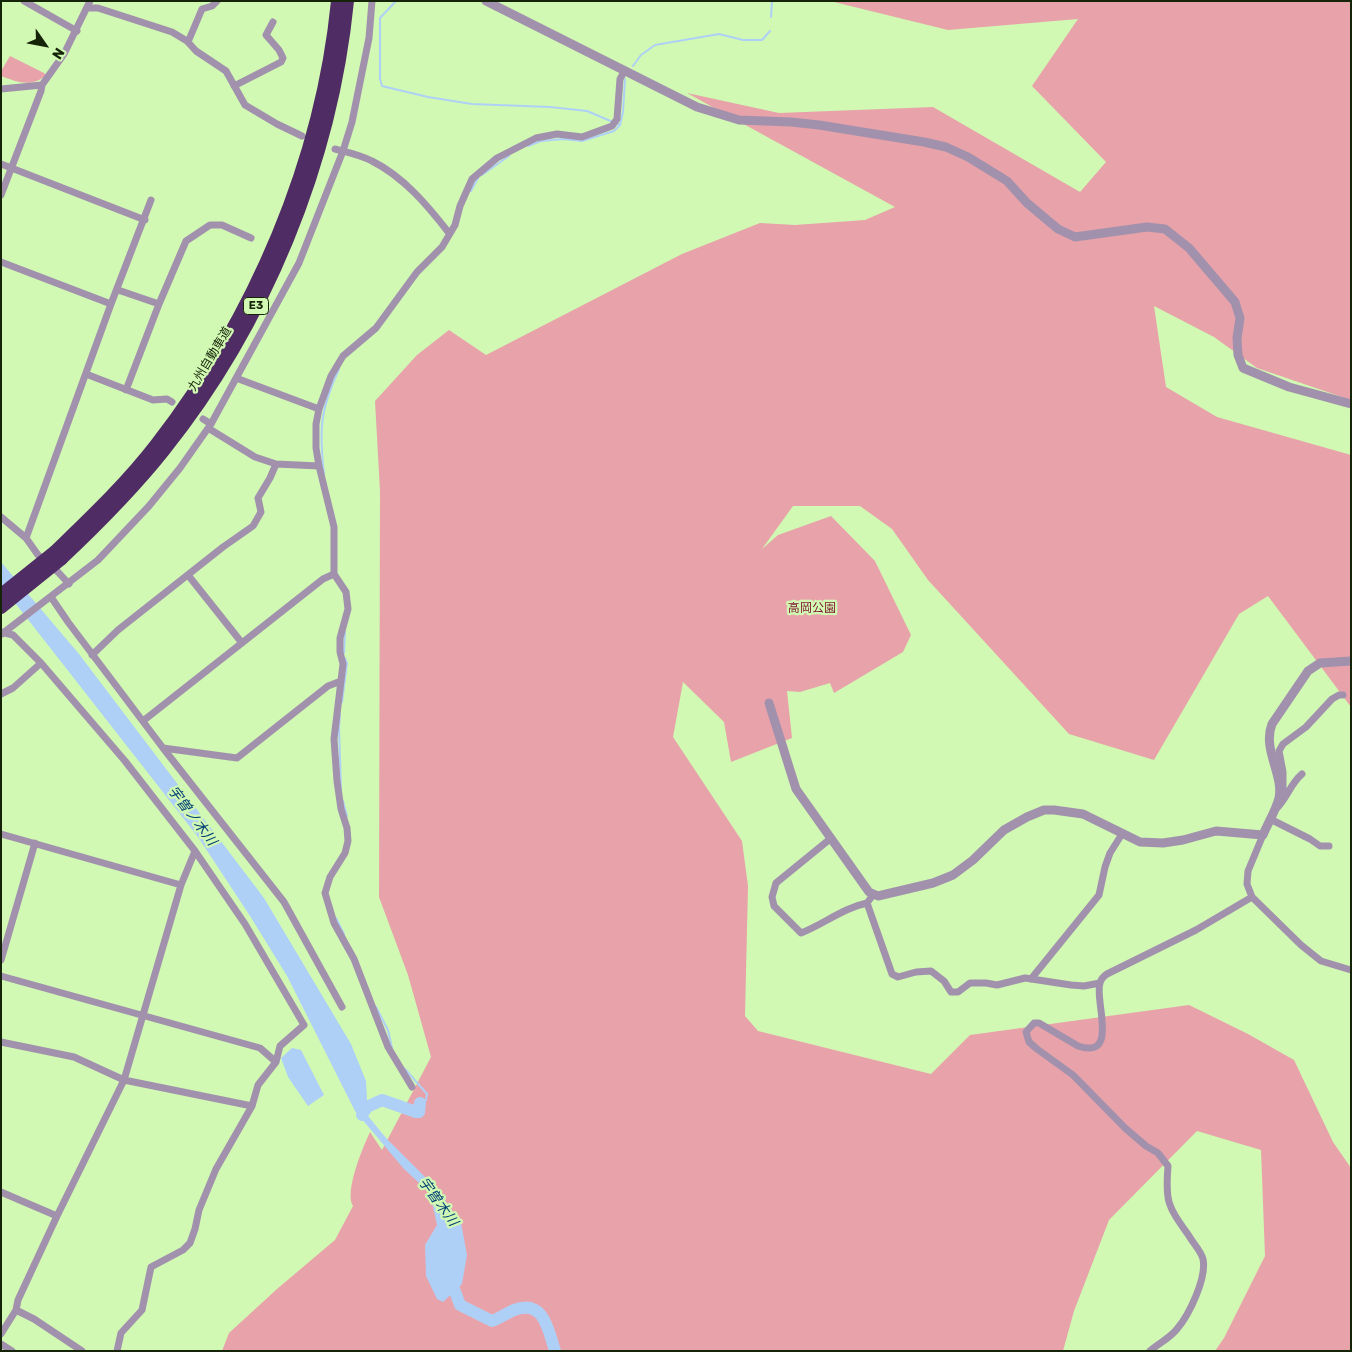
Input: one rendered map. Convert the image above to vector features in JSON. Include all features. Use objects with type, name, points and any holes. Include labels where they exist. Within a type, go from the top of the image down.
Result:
[{"type":"highway","name":"九州自動車道","points":[[1,608],[58,555],[155,444],[186,402],[216,356],[244,307],[268,258],[289,205],[308,148],[324,83],[337,1]]},
{"type":"highway","name":"九州自動車道","points":[[1,594],[93,530],[164,451],[226,362],[254,312],[296,218],[318,152],[335,85],[348,1]]},
{"type":"street","points":[[24,1],[76,31]]},
{"type":"street","points":[[188,42],[202,9],[212,6],[217,1]]},
{"type":"street","points":[[2,633],[98,560],[149,506],[210,426],[299,263],[343,151],[352,122],[369,38],[372,1]]},
{"type":"street","points":[[486,1],[697,107],[739,120],[819,125],[946,147],[1007,180],[1027,203],[1058,229],[1075,237],[1147,226],[1165,229],[1189,248],[1235,302],[1240,318],[1238,355],[1243,368],[1290,387],[1351,404]]},
{"type":"street","points":[[1,195],[42,85],[64,54],[89,4],[172,32],[226,70],[245,105],[302,136]]},
{"type":"street","points":[[234,86],[281,62],[283,58],[279,50],[266,36],[273,22]]},
{"type":"street","points":[[412,1087],[388,1047],[354,959],[340,935],[325,893],[330,877],[344,853],[348,841],[337,782],[334,740],[343,664],[340,652],[340,638],[348,609],[346,592],[334,574],[334,527],[316,448],[316,424],[319,409],[331,376],[343,356],[376,328],[417,272],[442,247],[454,226],[460,206],[472,179],[497,158],[536,138],[557,134],[582,138],[612,126],[617,118],[620,79],[625,70]]},
{"type":"street","points":[[1,89],[42,85]]},
{"type":"street","points":[[335,148],[372,160],[395,175],[430,209],[450,233]]},
{"type":"street","points":[[1,164],[145,220]]},
{"type":"street","points":[[26,538],[111,304],[152,200]]},
{"type":"street","points":[[126,390],[159,304],[186,241],[210,225],[222,225],[251,238]]},
{"type":"street","points":[[1,262],[111,304]]},
{"type":"street","points":[[118,290],[159,304]]},
{"type":"street","points":[[86,374],[153,400],[167,399],[172,402]]},
{"type":"street","points":[[236,378],[319,409]]},
{"type":"street","points":[[203,419],[210,426],[255,457],[276,464],[319,466]]},
{"type":"street","points":[[92,655],[118,630],[253,526],[261,512],[258,498],[276,464]]},
{"type":"street","points":[[1,517],[26,538],[38,555],[58,572],[68,584]]},
{"type":"street","points":[[143,721],[323,579],[334,574]]},
{"type":"street","points":[[188,575],[242,643]]},
{"type":"street","points":[[50,598],[163,748],[284,902],[342,1007]]},
{"type":"street","points":[[2,633],[13,636],[41,663],[125,761],[195,851],[245,924],[304,1026],[280,1046],[276,1062],[258,1084],[252,1106],[216,1168],[199,1210],[190,1243],[183,1250],[151,1267],[142,1310],[121,1333],[117,1351]]},
{"type":"street","points":[[1351,661],[1320,663],[1308,671],[1272,724],[1269,732],[1279,786],[1279,797],[1248,871],[1247,884],[1252,897],[1321,962],[1351,970]]},
{"type":"street","points":[[1,694],[14,688],[41,663]]},
{"type":"street","points":[[163,748],[237,758],[328,686],[341,681]]},
{"type":"street","points":[[1279,797],[1284,792],[1279,751],[1283,744],[1306,727],[1332,698],[1343,695]]},
{"type":"street","points":[[769,703],[796,789],[869,892],[892,974],[898,977],[916,972],[931,971],[944,981],[951,992],[958,992],[970,983],[986,982],[997,986],[1026,978],[1084,986],[1100,983]]},
{"type":"street","points":[[1272,816],[1282,803],[1288,790],[1302,774]]},
{"type":"street","points":[[830,839],[776,883],[772,897],[774,906],[801,933],[819,926],[842,912],[870,899],[933,883],[953,875],[973,860],[1004,830],[1044,810],[1083,814],[1140,842],[1163,843],[1216,831],[1263,834]]},
{"type":"street","points":[[1272,816],[1320,846],[1329,846]]},
{"type":"street","points":[[1,834],[181,886]]},
{"type":"street","points":[[1031,979],[1099,895],[1110,853],[1122,834]]},
{"type":"street","points":[[1,960],[35,843]]},
{"type":"street","points":[[1,1334],[16,1310],[18,1300],[57,1216],[124,1080],[181,886],[195,851]]},
{"type":"street","points":[[1150,1351],[1176,1330],[1188,1314],[1201,1283],[1203,1271],[1203,1259],[1170,1208],[1166,1193],[1168,1166],[1158,1153],[1146,1146],[1125,1128],[1073,1075],[1029,1042],[1026,1032],[1034,1023],[1039,1023],[1078,1046],[1085,1048],[1097,1046],[1102,1034],[1100,983],[1107,974],[1196,930],[1252,897]]},
{"type":"street","points":[[1,976],[260,1048],[276,1062]]},
{"type":"street","points":[[1,1042],[74,1057],[124,1080],[252,1106]]},
{"type":"street","points":[[1,1192],[57,1216]]},
{"type":"street","points":[[16,1310],[34,1319],[82,1351]]},
{"type":"street","points":[[1,1344],[12,1351]]},
{"type":"green space","name":"高岡公園","points":[[830,1],[1351,1],[1351,400],[1257,368],[1214,337],[1154,306],[1166,387],[1217,417],[1351,455],[1351,707],[1268,596],[1239,614],[1154,760],[1069,734],[928,580],[892,529],[860,506],[793,506],[762,549],[778,535],[831,516],[875,561],[911,635],[903,652],[834,693],[830,683],[800,692],[787,691],[792,738],[731,762],[724,722],[683,682],[673,737],[742,841],[748,886],[745,1016],[758,1031],[931,1074],[970,1035],[1189,1005],[1248,1034],[1294,1060],[1333,1142],[1351,1168],[1351,1351],[1215,1351],[1224,1338],[1265,1256],[1261,1150],[1197,1131],[1109,1220],[1074,1311],[1063,1351],[222,1351],[229,1333],[335,1240],[353,1206],[351,1191],[353,1180],[359,1158],[370,1132],[382,1150],[431,1057],[408,975],[379,897],[380,491],[375,401],[417,355],[449,330],[486,355],[682,254],[760,223],[795,225],[865,220],[895,207],[687,93],[779,113],[933,107],[1080,192],[1106,162],[1032,86],[1078,19],[948,30]]},
{"type":"green space","points":[[10,56],[46,75],[30,83],[19,82],[1,76],[1,71]]},
{"type":"water","points":[[1,562],[79,654],[264,898],[351,1044],[366,1081],[368,1116],[386,1138],[436,1188],[461,1223],[467,1255],[462,1284],[443,1302],[437,1299],[426,1276],[425,1245],[437,1225],[430,1193],[404,1169],[355,1111],[287,976],[250,916],[198,837],[1,585]]},
{"type":"water","points":[[292,1048],[301,1050],[324,1095],[308,1106],[288,1077],[281,1058]]},
{"type":"waterway","points":[[396,1],[380,18],[380,79],[382,86],[428,97],[472,104],[550,107],[587,111],[620,125]]},
{"type":"waterway","points":[[771,17],[772,1]]},
{"type":"waterway","points":[[633,66],[641,55],[655,45],[719,34],[743,40],[762,40],[770,31]]},
{"type":"waterway","points":[[528,146],[541,141],[563,139],[582,141],[614,131],[620,125],[623,112],[625,79]]},
{"type":"waterway","points":[[482,175],[509,156]]},
{"type":"waterway","points":[[471,191],[478,178]]},
{"type":"waterway","points":[[324,474],[322,420],[328,397],[339,369]]},
{"type":"waterway","points":[[344,653],[345,631]]},
{"type":"waterway","points":[[342,702],[347,663],[345,658]]},
{"type":"waterway","points":[[340,714],[341,789]]},
{"type":"waterway","points":[[343,801],[347,816]]},
{"type":"waterway","points":[[336,918],[344,934]]},
{"type":"waterway","points":[[376,1007],[388,1030],[392,1048]]},
{"type":"waterway","points":[[405,1069],[427,1094],[426,1100],[420,1103]]},
{"type":"waterway","name":"宇曽ノ木川","points":[[362,1115],[367,1107],[382,1100],[416,1112],[419,1112],[420,1103]]},
{"type":"waterway","name":"宇曽木川","points":[[456,1275],[453,1286],[460,1305],[492,1321],[514,1310],[532,1309],[538,1312],[547,1325],[555,1351]]}]
